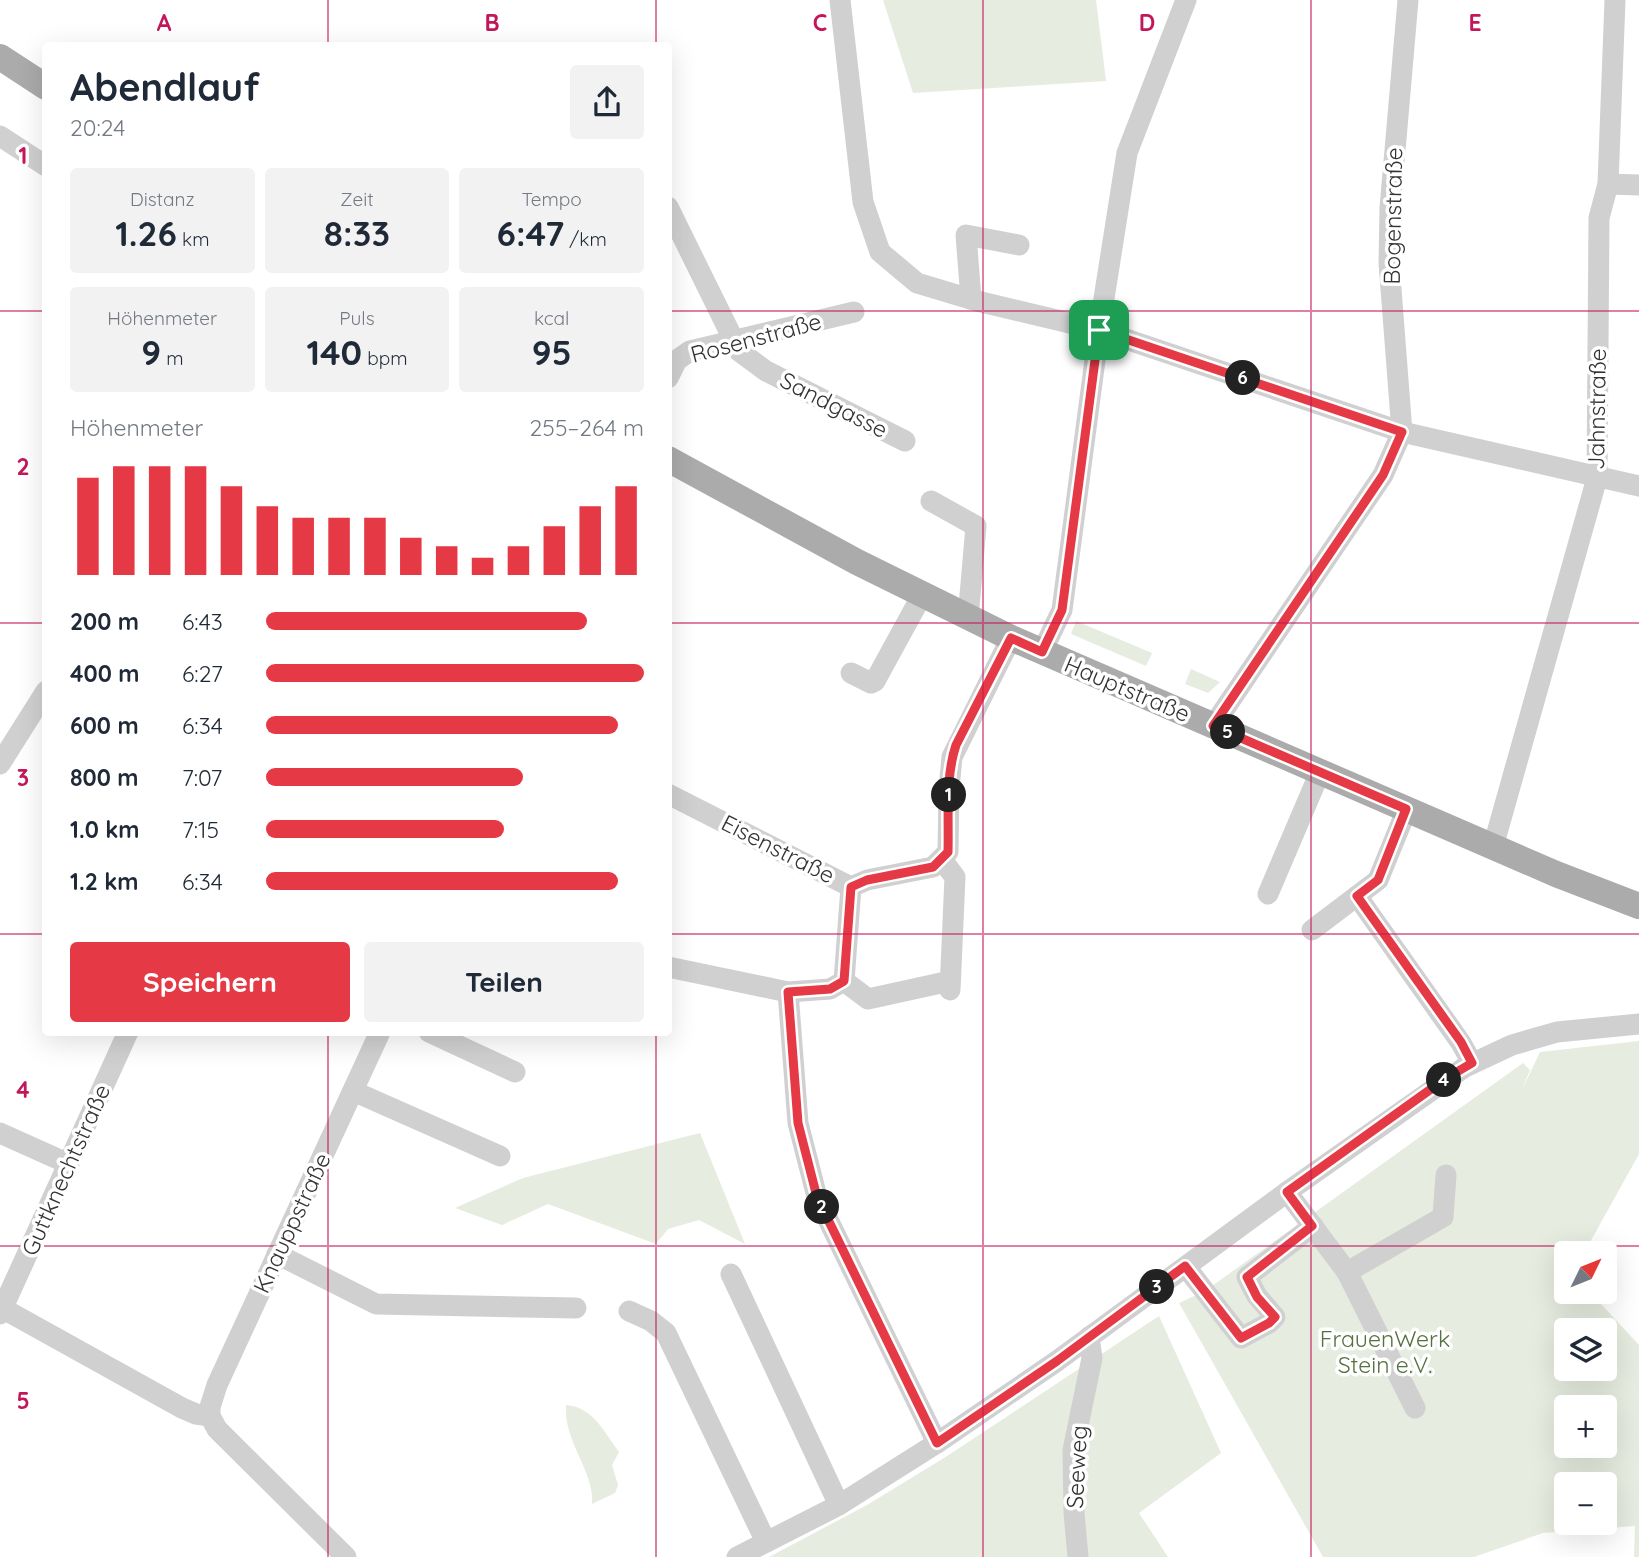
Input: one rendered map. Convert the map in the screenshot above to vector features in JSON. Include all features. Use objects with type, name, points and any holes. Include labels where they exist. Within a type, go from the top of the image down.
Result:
[{"type":"main road","points":[[0,57],[42,84]]},
{"type":"main road","name":"Hauptstraße","points":[[672,461],[857,562],[1011,638],[1493,847],[1639,906]]},
{"type":"street","points":[[840,0],[863,202],[880,251],[917,283],[1099,330],[1402,432],[1639,486]]},
{"type":"street","points":[[1042,652],[1062,610],[1099,330],[1127,153],[1186,0]]},
{"type":"street","name":"Bogenstraße","points":[[1402,432],[1389,262],[1390,208],[1408,0]]},
{"type":"street","name":"Jahnstraße","points":[[1493,847],[1597,478],[1599,218],[1608,184],[1615,0]]},
{"type":"street","points":[[0,136],[42,163]]},
{"type":"street","points":[[1608,184],[1639,185]]},
{"type":"street","name":"Sandgasse","points":[[672,215],[743,356],[905,442]]},
{"type":"street","points":[[971,299],[966,235],[1019,245]]},
{"type":"street","name":"Rosenstraße","points":[[672,370],[677,360],[690,351],[854,312]]},
{"type":"street","points":[[1213,726],[1383,475],[1402,432]]},
{"type":"street","points":[[931,501],[976,526],[969,607],[965,616]]},
{"type":"street","points":[[851,673],[871,683],[875,681],[922,595]]},
{"type":"street","points":[[844,981],[867,999],[950,985],[955,877],[942,860],[948,852],[952,757],[1011,638]]},
{"type":"street","points":[[0,764],[42,697]]},
{"type":"street","points":[[1268,894],[1320,772]]},
{"type":"street","name":"Eisenstraße","points":[[672,795],[851,887],[867,880],[933,867],[942,860]]},
{"type":"street","points":[[1312,930],[1378,880],[1406,809]]},
{"type":"street","points":[[844,981],[851,887]]},
{"type":"street","points":[[1357,896],[1461,1042],[1472,1063]]},
{"type":"street","points":[[672,968],[788,992],[830,989],[844,981]]},
{"type":"street","points":[[788,992],[798,1123],[817,1197],[937,1443]]},
{"type":"street","points":[[737,1557],[839,1505],[937,1443],[1089,1337],[1445,1079],[1472,1063],[1512,1045],[1557,1032],[1639,1024]]},
{"type":"street","name":"Guttknechtstraße","points":[[1,1310],[126,1036]]},
{"type":"street","name":"Knauppstraße","points":[[211,1416],[210,1407],[217,1385],[378,1036]]},
{"type":"street","points":[[438,1036],[515,1072]]},
{"type":"street","points":[[353,1091],[500,1156]]},
{"type":"street","points":[[0,1133],[69,1164]]},
{"type":"street","points":[[1347,1272],[1443,1217],[1446,1175]]},
{"type":"street","points":[[1287,1192],[1347,1272],[1415,1408]]},
{"type":"street","points":[[1185,1266],[1241,1338],[1275,1317],[1257,1297],[1247,1277],[1312,1226]]},
{"type":"street","points":[[277,1254],[376,1304],[576,1308]]},
{"type":"street","points":[[731,1274],[839,1505]]},
{"type":"street","points":[[1,1310],[182,1408],[211,1416],[224,1438],[346,1557]]},
{"type":"street","points":[[629,1311],[651,1321],[666,1333],[766,1542]]},
{"type":"street","name":"Seeweg","points":[[1078,1557],[1073,1450],[1092,1359],[1089,1337]]},
{"type":"green space","points":[[883,0],[1096,0],[1106,81],[913,93]]},
{"type":"green space","points":[[1076,621],[1152,653],[1146,666],[1071,634]]},
{"type":"green space","points":[[1191,669],[1220,682],[1208,693],[1185,684]]},
{"type":"green space","name":"FrauenWerk Stein e.V.","points":[[1639,1041],[1639,1154],[1591,1241],[1554,1241],[1554,1304],[1601,1304],[1614,1318],[1554,1318],[1554,1381],[1617,1381],[1617,1321],[1639,1345],[1639,1557],[1634,1557],[1635,1526],[1617,1527],[1617,1472],[1554,1472],[1554,1532],[1543,1533],[1474,1557],[1323,1557],[1179,1303],[1205,1291],[1523,1063],[1530,1070],[1521,1092],[1540,1052]]},
{"type":"green space","points":[[700,1133],[745,1244],[699,1220],[668,1229],[656,1244],[548,1204],[502,1225],[455,1208],[523,1178]]},
{"type":"green space","points":[[1159,1316],[1221,1453],[1139,1513],[1168,1557],[769,1557],[867,1505],[944,1458]]},
{"type":"green space","points":[[566,1405],[591,1415],[619,1452],[612,1465],[618,1485],[615,1493],[592,1504],[589,1480],[569,1431]]},
{"type":"route","points":[[1099,330],[1402,432],[1383,475],[1213,726],[1406,809],[1378,880],[1357,896],[1461,1042],[1472,1063],[1445,1079],[1287,1192],[1312,1226],[1247,1277],[1257,1297],[1275,1317],[1269,1323],[1241,1338],[1185,1266],[1057,1361],[937,1443],[817,1197],[798,1123],[788,992],[830,989],[844,981],[851,887],[867,880],[933,867],[948,852],[949,789],[956,745],[1011,638],[1042,652],[1062,610],[1099,330]]}]
